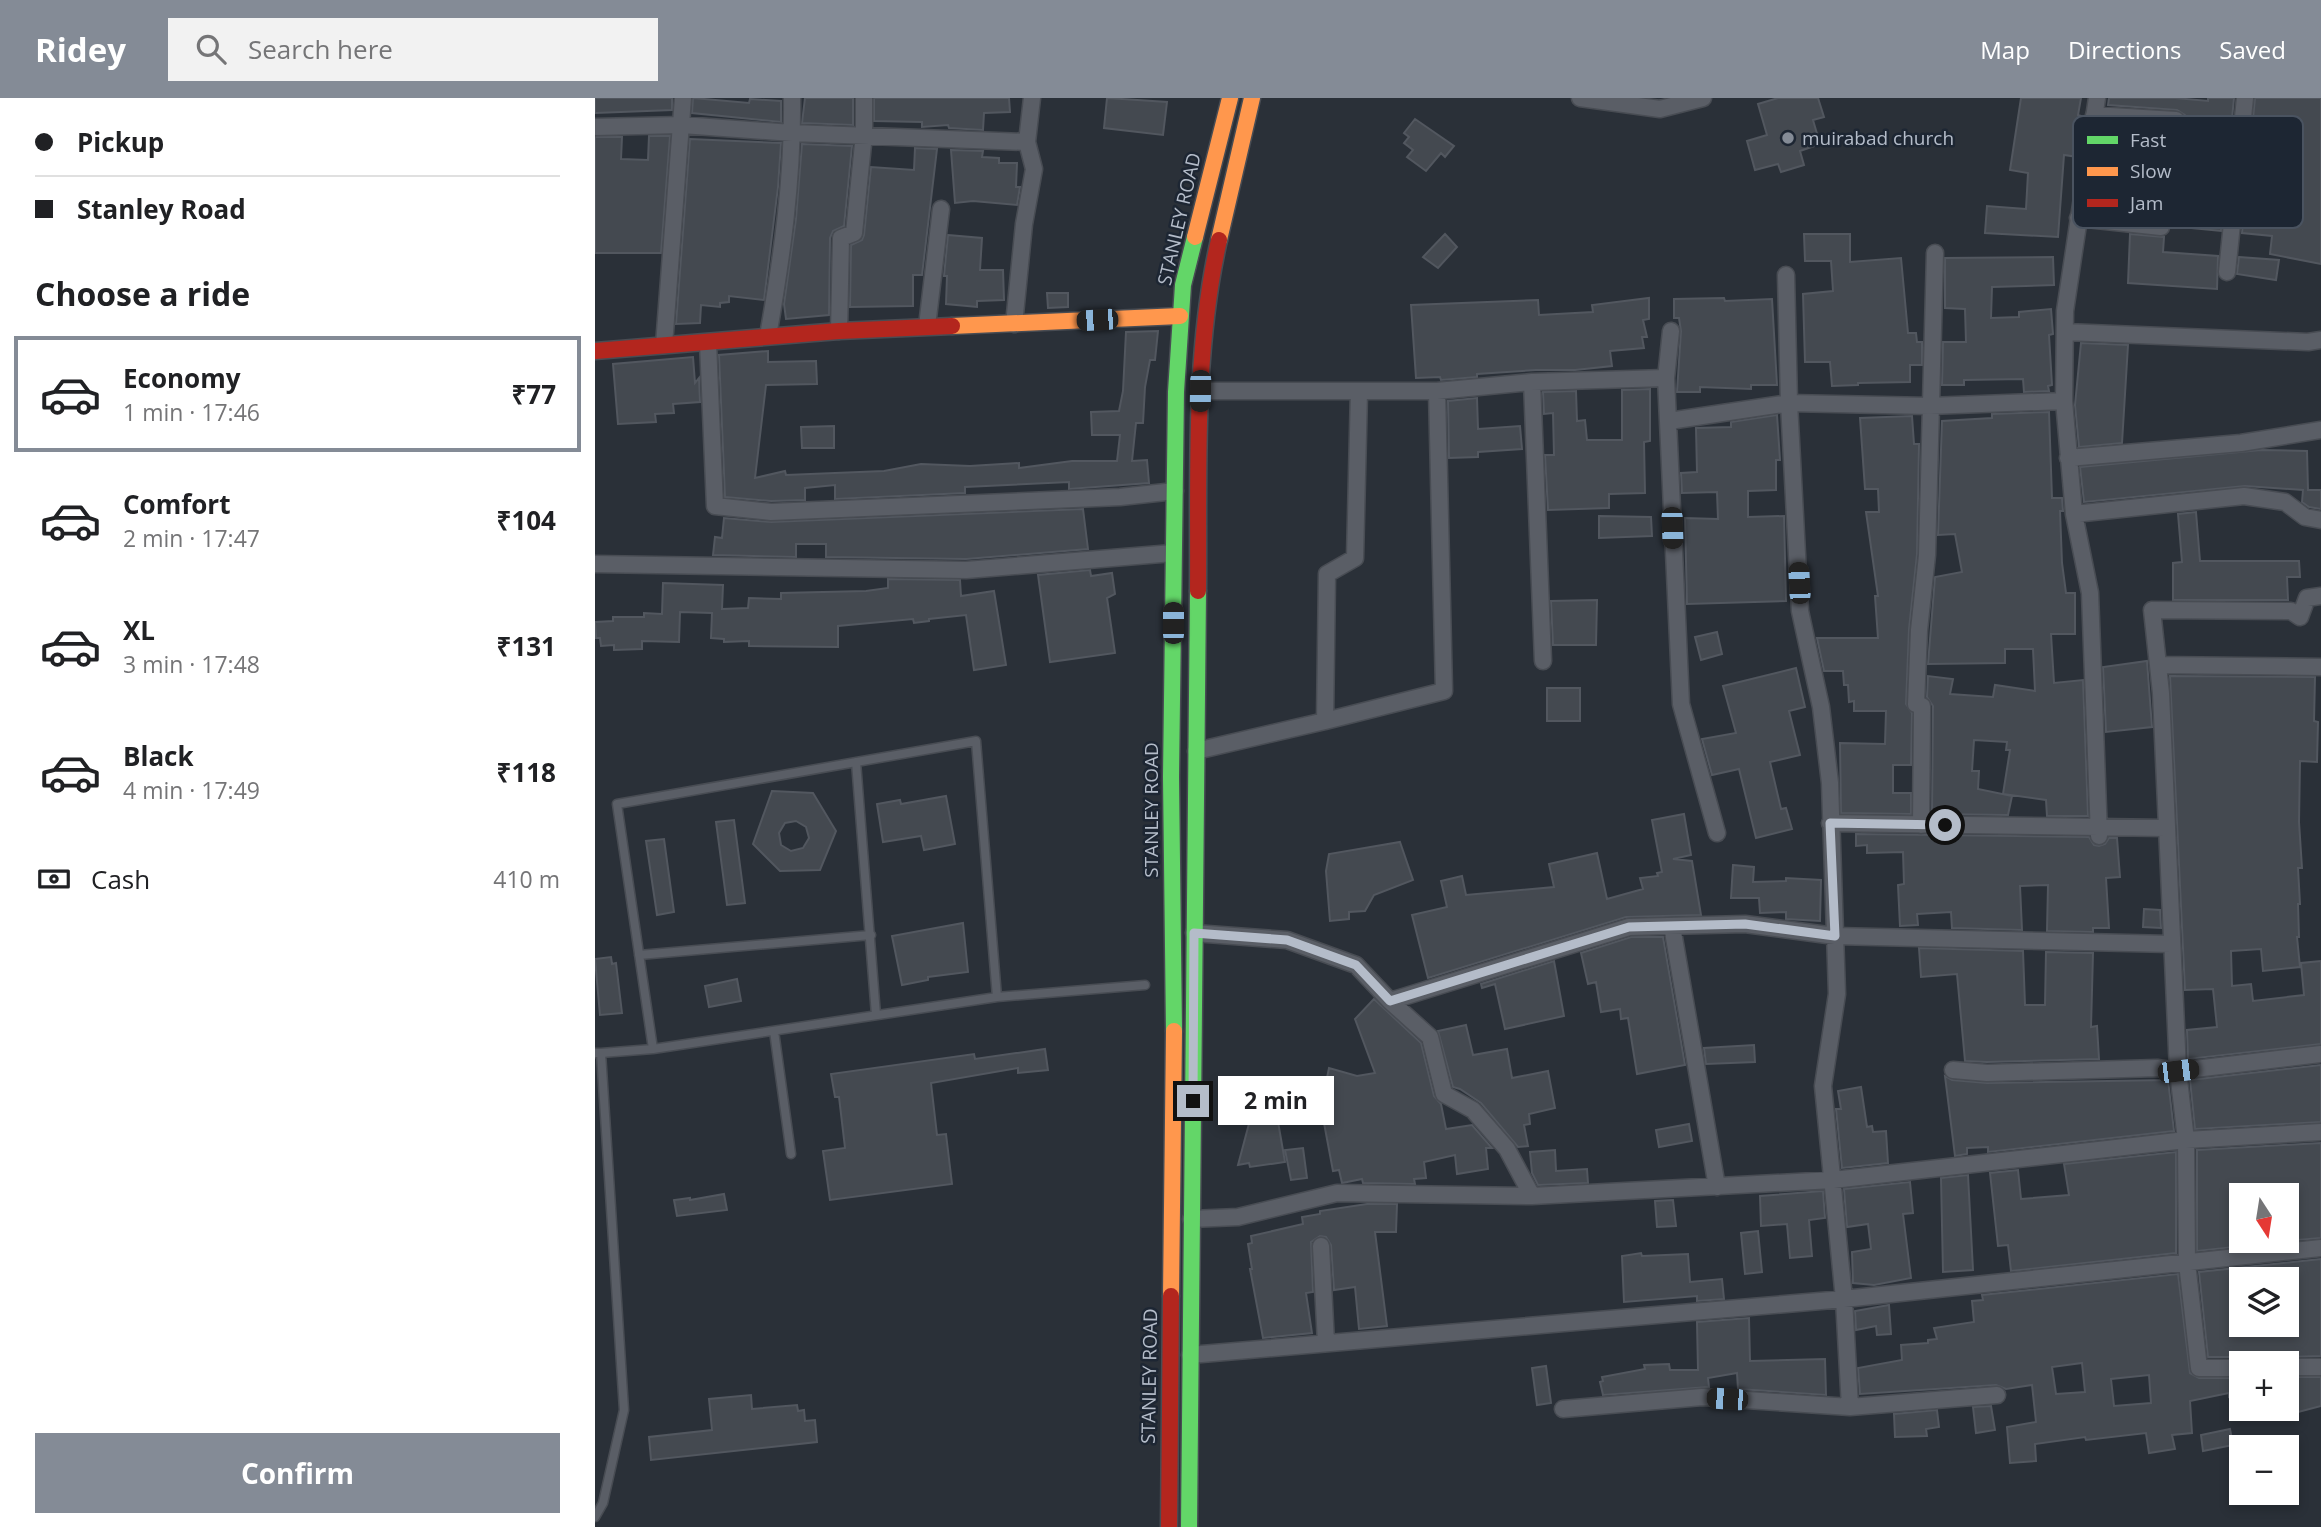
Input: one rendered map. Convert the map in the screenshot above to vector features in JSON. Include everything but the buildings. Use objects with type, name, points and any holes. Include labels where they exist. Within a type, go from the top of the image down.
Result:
[{"type":"main road","name":"STANLEY ROAD","points":[[1169,1527],[1174,989],[1171,777],[1177,369],[1183,285],[1230,98]]},
{"type":"main road","name":"STANLEY ROAD","points":[[1189,1527],[1200,391],[1214,263],[1252,98]]},
{"type":"main road","points":[[595,351],[839,331],[1180,316]]},
{"type":"main road","points":[[1177,369],[1201,370]]},
{"type":"street","points":[[664,345],[683,98]]},
{"type":"street","points":[[768,336],[784,247],[792,98]]},
{"type":"street","points":[[839,331],[841,238],[854,233],[864,134],[864,98]]},
{"type":"street","points":[[1014,324],[1024,224],[1034,169],[1027,142],[1032,98]]},
{"type":"street","points":[[1580,98],[1660,109],[1703,98]]},
{"type":"street","points":[[2097,98],[2094,115],[2110,116]]},
{"type":"street","points":[[2243,116],[2245,98]]},
{"type":"street","points":[[595,127],[682,125],[792,133],[1027,142]]},
{"type":"street","points":[[927,326],[941,209]]},
{"type":"street","points":[[2077,228],[2065,311],[2064,401],[2074,514],[2090,593],[2099,833]]},
{"type":"street","points":[[2227,272],[2232,228]]},
{"type":"street","points":[[1921,825],[1922,706],[1916,704],[1919,630],[1927,555],[1935,253]]},
{"type":"street","points":[[1786,275],[1789,403],[1800,611],[1821,707],[1830,783],[1837,994],[1823,1086],[1845,1299],[1850,1407]]},
{"type":"street","points":[[1671,331],[1666,378],[1681,704],[1717,833]]},
{"type":"street","points":[[2066,332],[2308,342],[2321,340]]},
{"type":"street","points":[[708,343],[715,506],[771,512],[1120,496],[1175,491]]},
{"type":"street","points":[[1200,391],[1437,391],[1532,382],[1666,378]]},
{"type":"street","points":[[1532,382],[1543,661]]},
{"type":"street","points":[[1325,721],[1327,574],[1355,558],[1359,391]]},
{"type":"street","points":[[1196,751],[1444,691],[1437,391]]},
{"type":"street","points":[[1669,421],[1789,403],[1929,406],[2064,401]]},
{"type":"street","points":[[2068,458],[2241,443],[2321,430]]},
{"type":"street","points":[[2074,514],[2244,496],[2285,502],[2305,516],[2321,520]]},
{"type":"street","points":[[595,564],[966,570],[1173,553]]},
{"type":"street","points":[[2229,1368],[2199,1368],[2187,1264],[2186,1140],[2178,1071],[2158,665],[2152,610],[2291,611],[2300,617],[2307,598],[2321,596]]},
{"type":"street","points":[[2158,665],[2321,667]]},
{"type":"street","points":[[1830,823],[2099,833],[2165,828]]},
{"type":"street","points":[[1390,1001],[1629,927],[1745,924],[1835,936],[2171,944]]},
{"type":"street","points":[[1672,926],[1717,1187]]},
{"type":"street","points":[[1194,933],[1287,940],[1356,965],[1430,1037],[1444,1094],[1473,1110],[1507,1149],[1532,1196]]},
{"type":"street","points":[[1953,1070],[1987,1073],[2157,1068],[2178,1071],[2321,1054]]},
{"type":"street","points":[[1191,1219],[1238,1217],[1337,1193],[1532,1196],[1833,1180],[2186,1140],[2321,1132]]},
{"type":"street","points":[[1321,1246],[1326,1343]]},
{"type":"street","points":[[1190,1355],[1845,1299],[2321,1248]]},
{"type":"street","points":[[2299,1367],[2321,1367]]},
{"type":"street","points":[[1563,1409],[1702,1397],[1850,1407],[1997,1395]]},
{"type":"lane","points":[[653,1049],[617,804],[976,741],[997,997]]},
{"type":"lane","points":[[856,762],[876,1015]]},
{"type":"lane","points":[[639,956],[871,935]]},
{"type":"lane","points":[[595,1517],[603,1503],[624,1410],[598,1053],[653,1049],[997,997],[1145,985]]},
{"type":"lane","points":[[774,1031],[791,1154]]},
{"type":"traffic: fast","points":[[1174,1031],[1171,777],[1176,392],[1183,285],[1195,237]]},
{"type":"traffic: fast","points":[[1189,1527],[1198,591]]},
{"type":"traffic: slow","points":[[1195,237],[1230,98]]},
{"type":"traffic: slow","points":[[1219,240],[1252,98]]},
{"type":"traffic: slow","points":[[952,326],[1180,316]]},
{"type":"traffic: slow","points":[[1171,1296],[1174,1031]]},
{"type":"traffic: jam","points":[[1198,591],[1201,371],[1219,240]]},
{"type":"traffic: jam","points":[[595,351],[839,331],[952,326]]},
{"type":"traffic: jam","points":[[1169,1527],[1171,1296]]},
{"type":"place","name":"muirabad church","points":[[1788,138]]},
{"type":"route","points":[[1193,1101],[1194,933],[1287,940],[1356,965],[1390,1001],[1629,927],[1745,924],[1835,936],[1830,823],[1945,825]]}]
